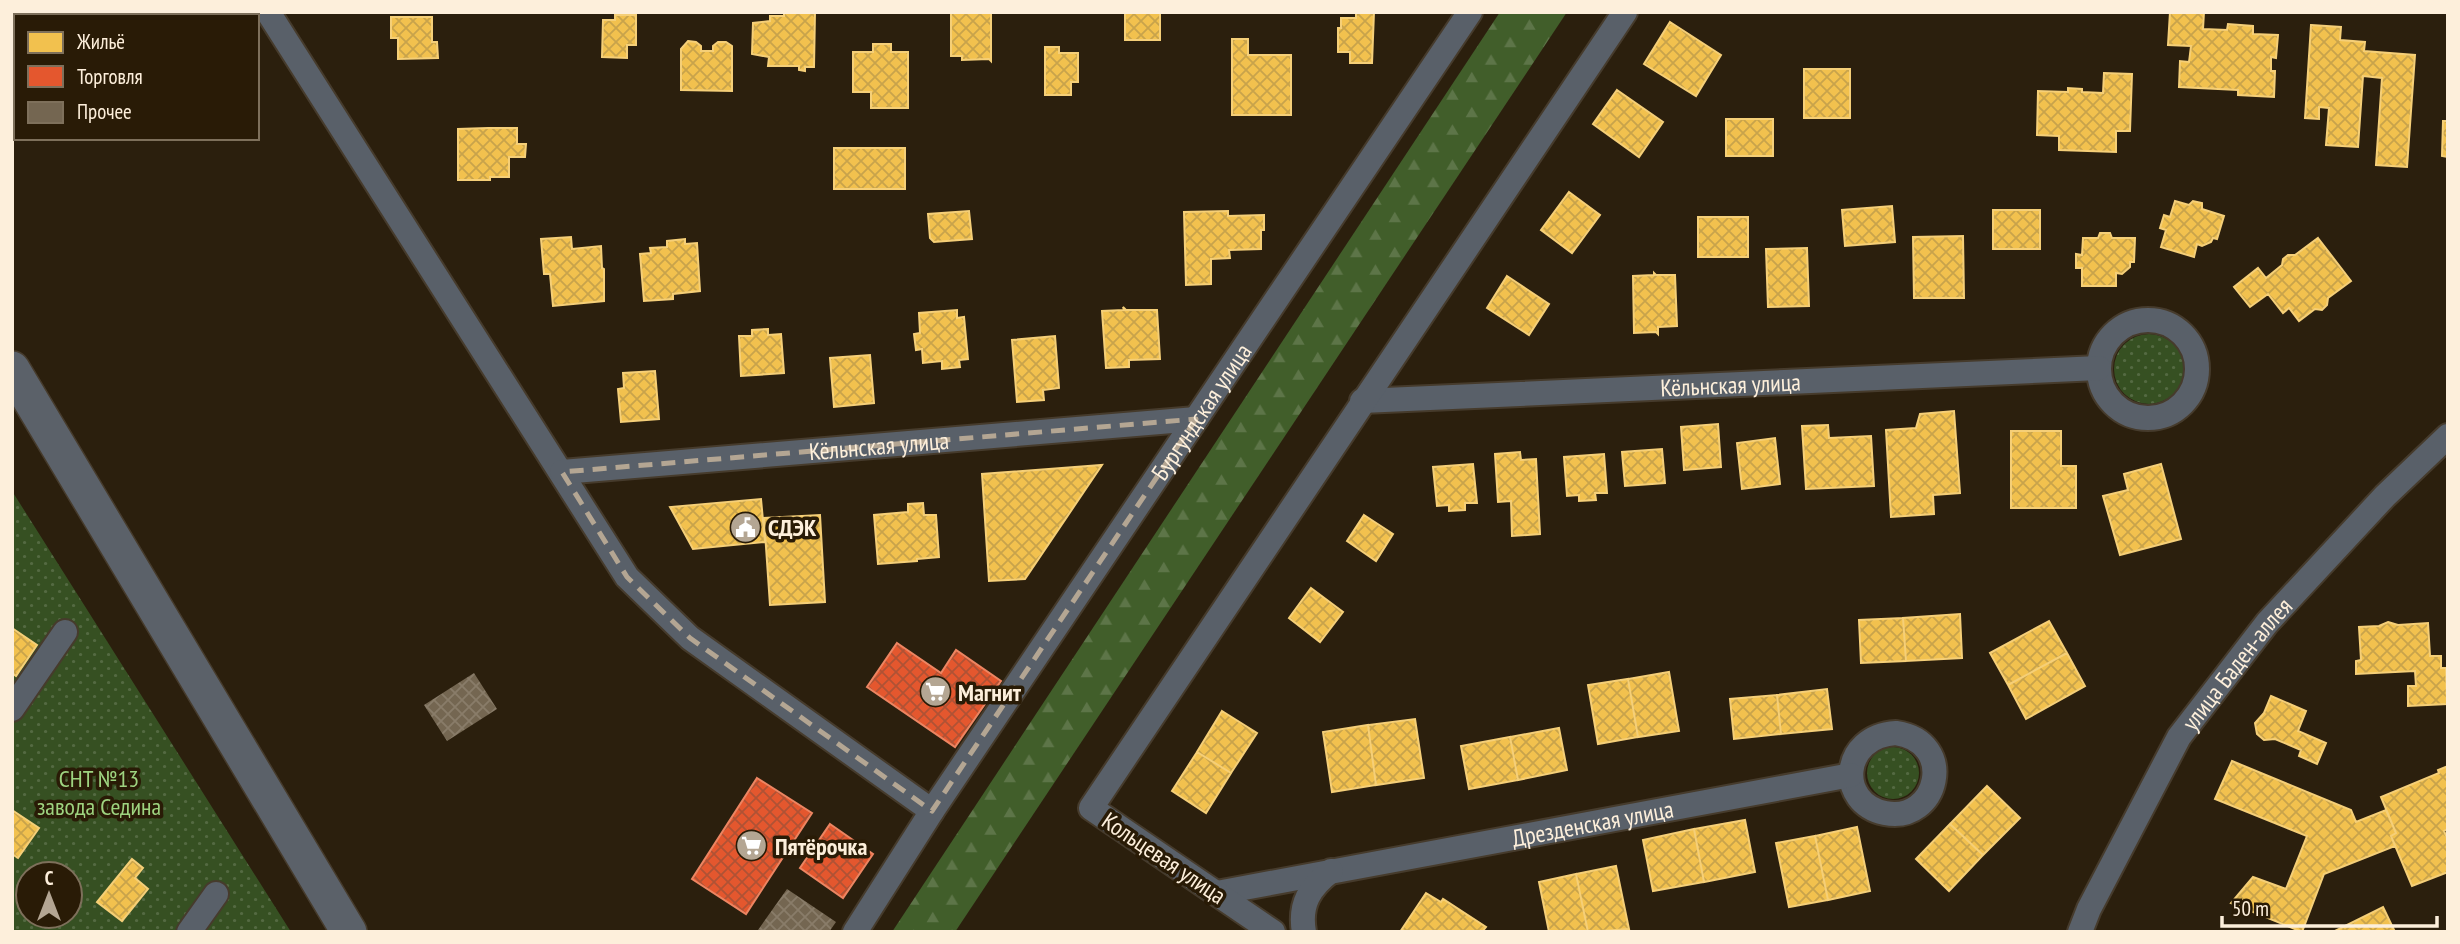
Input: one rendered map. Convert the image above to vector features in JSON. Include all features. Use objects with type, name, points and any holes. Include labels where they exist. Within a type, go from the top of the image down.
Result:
[{"type":"street","points":[[268,12],[562,472],[626,577],[690,638],[932,811]]},
{"type":"street","name":"Бургундская улица","points":[[855,932],[932,811],[1470,12]]},
{"type":"street","points":[[1362,401],[1625,12]]},
{"type":"street","name":"Кёльнская улица","points":[[1362,401],[2099,368]]},
{"type":"street","points":[[12,369],[349,932]]},
{"type":"street","name":"Кольцевая улица","points":[[1273,932],[1090,808],[1362,401]]},
{"type":"street","name":"Кёльнская улица","points":[[562,472],[1196,419]]},
{"type":"street","name":"улица Баден-аллея","points":[[2080,932],[2089,909],[2179,737],[2267,623],[2385,496],[2448,436]]},
{"type":"street","points":[[12,709],[65,632]]},
{"type":"street","name":"Дрезденская улица","points":[[1217,893],[1851,775]]},
{"type":"street","points":[[1304,932],[1302,921],[1305,901],[1315,883],[1332,870]]},
{"type":"street","points":[[189,932],[216,894]]},
{"type":"highlighted area","points":[[1196,419],[932,811],[690,638],[627,577],[562,472]]},
{"type":"green space","points":[[1500,12],[1567,12],[955,932],[892,932]]},
{"type":"green space","points":[[2149,334],[2168,340],[2178,350],[2184,369],[2178,388],[2168,398],[2149,404],[2130,398],[2120,388],[2114,369],[2120,350],[2130,340]]},
{"type":"green space","name":"СНТ №13 завода Седина","points":[[12,491],[291,932],[12,932]]},
{"type":"green space","points":[[1893,747],[1903,749],[1911,755],[1917,763],[1917,783],[1911,791],[1903,797],[1893,799],[1883,797],[1875,791],[1869,783],[1867,773],[1869,763],[1875,755],[1883,749]]},
{"type":"building: Жильё","points":[[784,12],[815,12],[814,67],[805,67],[805,71],[799,70],[799,66],[768,66],[769,57],[752,54],[753,23],[770,21],[770,16],[784,16]]},
{"type":"building: Жильё","points":[[951,12],[991,12],[991,61],[962,60],[962,56],[951,56]]},
{"type":"building: Жильё","points":[[1125,12],[1160,12],[1160,40],[1125,40]]},
{"type":"building: Жильё","points":[[1356,12],[1374,12],[1372,63],[1350,63],[1350,52],[1338,52],[1338,28],[1341,28],[1341,18],[1356,18]]},
{"type":"building: Жильё","points":[[2170,12],[2204,12],[2203,29],[2227,30],[2228,24],[2253,26],[2253,34],[2278,35],[2276,58],[2271,57],[2271,71],[2275,71],[2274,97],[2238,95],[2238,90],[2179,87],[2180,61],[2189,62],[2191,46],[2168,45]]},
{"type":"building: Жильё","points":[[615,15],[636,15],[636,45],[627,45],[627,58],[602,57],[603,20],[615,20]]},
{"type":"building: Жильё","points":[[391,17],[432,17],[432,42],[437,42],[438,58],[398,59],[398,38],[391,38]]},
{"type":"building: Жильё","points":[[1670,22],[1721,55],[1696,96],[1644,64]]},
{"type":"building: Жильё","points":[[2311,25],[2341,27],[2340,40],[2365,42],[2364,51],[2415,55],[2407,167],[2376,165],[2382,78],[2363,76],[2358,147],[2326,145],[2329,108],[2319,107],[2319,119],[2305,118]]},
{"type":"building: Жильё","points":[[1232,39],[1248,39],[1248,55],[1291,55],[1291,115],[1232,115]]},
{"type":"building: Жильё","points":[[688,41],[696,42],[701,46],[701,51],[713,51],[713,46],[718,42],[726,42],[732,46],[732,91],[681,90],[681,49]]},
{"type":"building: Жильё","points":[[873,44],[891,44],[891,52],[908,52],[908,108],[871,108],[871,92],[853,92],[853,52],[873,52]]},
{"type":"building: Жильё","points":[[1045,47],[1059,47],[1059,53],[1078,53],[1078,82],[1071,82],[1071,95],[1045,95]]},
{"type":"building: Жильё","points":[[1804,69],[1850,69],[1850,118],[1804,118]]},
{"type":"building: Жильё","points":[[2104,73],[2132,74],[2130,131],[2116,131],[2116,152],[2059,150],[2059,136],[2037,135],[2038,91],[2068,92],[2068,88],[2103,93]]},
{"type":"building: Жильё","points":[[1617,90],[1663,122],[1639,157],[1593,124]]},
{"type":"building: Жильё","points":[[1726,119],[1773,119],[1773,156],[1726,156]]},
{"type":"building: Жильё","points":[[2443,121],[2448,121],[2448,157],[2442,156]]},
{"type":"building: Жильё","points":[[517,128],[517,144],[526,144],[525,157],[509,157],[509,177],[458,180],[458,129]]},
{"type":"building: Жильё","points":[[834,148],[905,148],[905,189],[834,189]]},
{"type":"building: Жильё","points":[[1569,192],[1600,215],[1572,253],[1541,230]]},
{"type":"building: Жильё","points":[[2175,201],[2189,205],[2193,201],[2202,203],[2202,209],[2224,216],[2217,239],[2213,238],[2202,246],[2197,244],[2194,257],[2161,247],[2166,230],[2160,228],[2164,215],[2170,217]]},
{"type":"building: Жильё","points":[[1892,206],[1895,242],[1845,246],[1842,210]]},
{"type":"building: Жильё","points":[[1993,210],[2040,210],[2040,249],[1993,249]]},
{"type":"building: Жильё","points":[[969,211],[972,239],[934,242],[930,238],[928,214]]},
{"type":"building: Жильё","points":[[1228,211],[1228,216],[1264,215],[1261,249],[1229,250],[1230,258],[1211,259],[1211,284],[1186,285],[1184,212]]},
{"type":"building: Жильё","points":[[1698,217],[1748,217],[1748,257],[1698,257]]},
{"type":"building: Жильё","points":[[2100,233],[2110,233],[2112,238],[2135,238],[2134,262],[2130,262],[2130,267],[2122,274],[2116,273],[2116,286],[2082,286],[2082,268],[2076,268],[2076,254],[2082,255],[2083,238],[2098,238]]},
{"type":"building: Жильё","points":[[1963,236],[1964,298],[1914,298],[1913,237]]},
{"type":"building: Жильё","points":[[571,237],[572,249],[601,246],[604,301],[553,306],[550,274],[544,274],[541,239]]},
{"type":"building: Жильё","points":[[2318,238],[2351,281],[2328,298],[2327,305],[2322,310],[2315,309],[2299,321],[2289,308],[2283,313],[2268,294],[2250,307],[2234,287],[2258,268],[2266,278],[2282,265],[2283,259],[2288,255],[2295,255]]},
{"type":"building: Жильё","points":[[685,239],[685,244],[697,243],[700,291],[673,294],[673,299],[644,301],[640,254],[651,253],[650,248],[667,247],[667,241]]},
{"type":"building: Жильё","points":[[1807,248],[1809,306],[1768,307],[1766,249]]},
{"type":"building: Жильё","points":[[1654,273],[1675,275],[1677,326],[1658,327],[1658,334],[1634,333],[1633,276]]},
{"type":"building: Жильё","points":[[1507,276],[1549,304],[1529,335],[1487,308]]},
{"type":"building: Жильё","points":[[1123,307],[1126,310],[1157,310],[1160,359],[1129,360],[1129,367],[1106,368],[1102,311],[1124,310]]},
{"type":"building: Жильё","points":[[957,310],[957,318],[964,317],[968,359],[959,360],[960,367],[942,369],[942,361],[923,363],[922,349],[916,350],[914,334],[920,333],[919,313]]},
{"type":"building: Жильё","points":[[768,329],[768,335],[781,334],[784,373],[741,376],[739,336],[752,336],[752,330]]},
{"type":"building: Жильё","points":[[1055,336],[1059,388],[1043,390],[1044,400],[1017,402],[1012,340]]},
{"type":"building: Жильё","points":[[870,355],[874,403],[834,407],[830,358]]},
{"type":"building: Жильё","points":[[655,371],[659,419],[621,422],[618,389],[624,388],[623,373]]},
{"type":"building: Жильё","points":[[1954,411],[1960,493],[1933,495],[1934,514],[1891,517],[1886,430],[1916,428],[1920,414]]},
{"type":"building: Жильё","points":[[1718,424],[1721,467],[1684,470],[1681,427]]},
{"type":"building: Жильё","points":[[1828,425],[1829,438],[1871,436],[1874,486],[1806,489],[1802,426]]},
{"type":"building: Жильё","points":[[2011,431],[2061,431],[2061,466],[2076,466],[2076,508],[2011,508]]},
{"type":"building: Жильё","points":[[1775,438],[1780,484],[1742,489],[1737,443]]},
{"type":"building: Жильё","points":[[1662,449],[1665,483],[1625,486],[1622,452]]},
{"type":"building: Жильё","points":[[1520,452],[1521,460],[1536,459],[1540,534],[1512,536],[1511,501],[1498,502],[1495,454]]},
{"type":"building: Жильё","points":[[1604,454],[1607,493],[1595,493],[1596,500],[1579,501],[1579,495],[1567,496],[1564,457]]},
{"type":"building: Жильё","points":[[1473,464],[1477,503],[1465,503],[1465,510],[1449,511],[1449,505],[1437,506],[1433,467]]},
{"type":"building: Жильё","points":[[2161,464],[2181,539],[2120,555],[2103,496],[2128,490],[2124,474]]},
{"type":"building: Жильё","points":[[1102,465],[1025,579],[989,581],[982,474]]},
{"type":"building: Жильё","points":[[761,499],[765,542],[693,549],[670,507]]},
{"type":"building: Жильё","points":[[923,503],[924,515],[936,515],[939,557],[878,564],[874,515],[908,512],[908,504]]},
{"type":"building: Жильё","points":[[820,515],[825,602],[770,605],[764,518]]},
{"type":"building: Жильё","points":[[1364,515],[1393,534],[1376,561],[1347,541]]},
{"type":"building: Жильё","points":[[1311,588],[1343,612],[1320,642],[1289,618]]},
{"type":"building: Жильё","points":[[1960,614],[1962,658],[1906,661],[1903,618]]},
{"type":"building: Жильё","points":[[1903,618],[1906,661],[1861,663],[1859,620]]},
{"type":"building: Жильё","points":[[2049,621],[2067,653],[2008,685],[1990,653]]},
{"type":"building: Жильё","points":[[2388,622],[2398,625],[2428,623],[2430,656],[2441,656],[2441,668],[2446,668],[2447,704],[2408,706],[2408,686],[2416,686],[2415,671],[2356,674],[2356,661],[2361,660],[2359,627],[2379,626]]},
{"type":"building: Жильё","points":[[12,628],[37,645],[16,676],[12,673]]},
{"type":"building: Жильё","points":[[2067,653],[2085,686],[2026,719],[2008,685]]},
{"type":"building: Жильё","points":[[1669,672],[1679,731],[1638,737],[1628,679]]},
{"type":"building: Жильё","points":[[1628,679],[1638,737],[1598,744],[1588,685]]},
{"type":"building: Жильё","points":[[1827,689],[1832,729],[1781,734],[1777,695]]},
{"type":"building: Жильё","points":[[1777,695],[1781,734],[1734,739],[1730,699]]},
{"type":"building: Жильё","points":[[2271,696],[2306,711],[2298,731],[2326,743],[2317,764],[2299,756],[2301,750],[2275,739],[2264,740],[2257,734],[2255,723],[2264,713]]},
{"type":"building: Жильё","points":[[1222,711],[1257,733],[1231,773],[1197,752]]},
{"type":"building: Жильё","points":[[1415,719],[1424,778],[1376,785],[1368,725]]},
{"type":"building: Жильё","points":[[1368,725],[1376,785],[1332,792],[1323,732]]},
{"type":"building: Жильё","points":[[1559,728],[1567,770],[1518,780],[1510,737]]},
{"type":"building: Жильё","points":[[1510,737],[1518,780],[1469,789],[1461,746]]},
{"type":"building: Жильё","points":[[1197,752],[1231,773],[1206,813],[1172,791]]},
{"type":"building: Жильё","points":[[2232,761],[2351,810],[2356,822],[2386,810],[2396,833],[2391,836],[2395,846],[2324,874],[2302,932],[2231,903],[2253,877],[2286,889],[2307,836],[2215,799]]},
{"type":"building: Жильё","points":[[2448,766],[2448,829],[2444,831],[2448,840],[2448,872],[2412,886],[2391,836],[2396,833],[2381,797],[2439,773],[2438,770]]},
{"type":"building: Жильё","points":[[1987,786],[2020,818],[1983,855],[1950,824]]},
{"type":"building: Жильё","points":[[12,810],[39,828],[18,858],[12,854]]},
{"type":"building: Жильё","points":[[1745,820],[1755,872],[1704,882],[1694,829]]},
{"type":"building: Жильё","points":[[1950,824],[1983,855],[1949,891],[1916,859]]},
{"type":"building: Жильё","points":[[1857,827],[1870,891],[1828,900],[1815,836]]},
{"type":"building: Жильё","points":[[1694,829],[1704,882],[1653,891],[1643,840]]},
{"type":"building: Жильё","points":[[1815,836],[1828,900],[1789,907],[1776,843]]},
{"type":"building: Жильё","points":[[132,859],[143,868],[135,878],[148,889],[122,921],[97,902]]},
{"type":"building: Жильё","points":[[1616,866],[1629,929],[1588,932],[1576,874]]},
{"type":"building: Жильё","points":[[1576,874],[1588,932],[1549,932],[1539,882]]},
{"type":"building: Жильё","points":[[1426,893],[1441,902],[1443,899],[1486,927],[1482,932],[1400,932]]},
{"type":"building: Жильё","points":[[2383,907],[2395,932],[2333,932]]},
{"type":"building: Торговля","points":[[897,643],[941,673],[956,650],[1001,681],[955,747],[867,687]]},
{"type":"building: Торговля","points":[[757,778],[812,813],[746,914],[692,879]]},
{"type":"building: Торговля","points":[[830,824],[873,854],[843,898],[800,868]]},
{"type":"building: Прочее","points":[[474,673],[497,709],[447,741],[424,705]]},
{"type":"building: Прочее","points":[[787,889],[836,922],[829,932],[758,930]]},
{"type":"place","name":"СДЭК","points":[[745,527]]},
{"type":"place","name":"Магнит","points":[[935,692]]},
{"type":"place","name":"Пятёрочка","points":[[752,846]]}]
